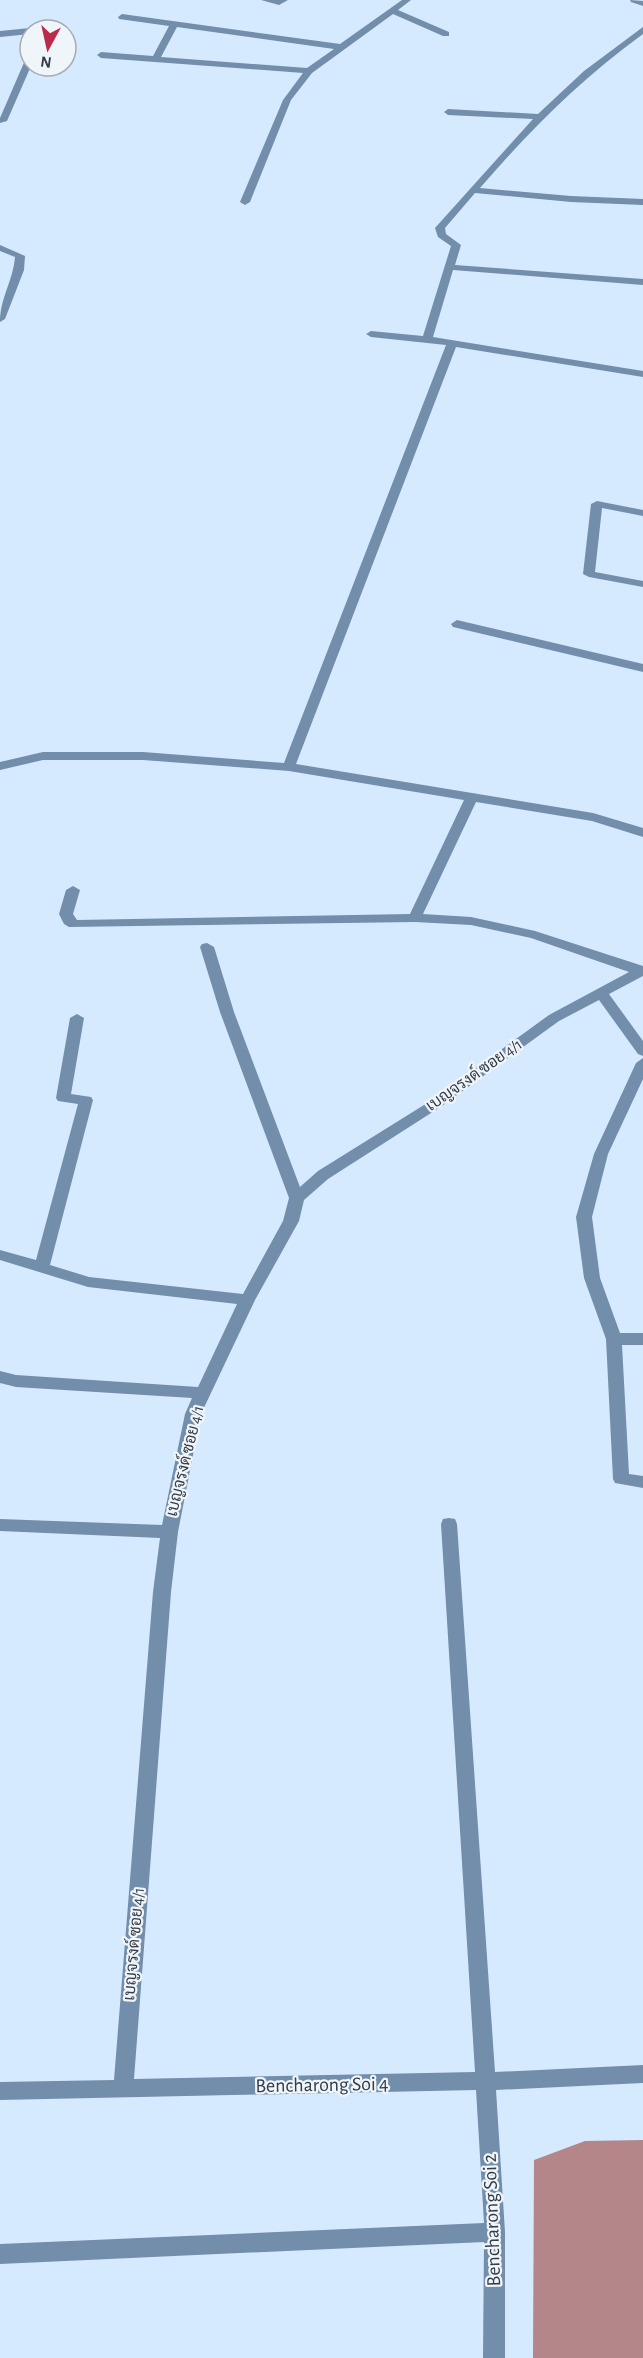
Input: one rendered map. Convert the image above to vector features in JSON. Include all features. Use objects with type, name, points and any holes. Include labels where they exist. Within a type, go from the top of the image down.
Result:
[{"type":"street","points":[[265,0],[279,3],[284,0]]},
{"type":"street","points":[[244,202],[287,100],[309,71],[407,0]]},
{"type":"street","points":[[634,0],[643,4]]},
{"type":"street","points":[[392,11],[446,34]]},
{"type":"street","points":[[122,17],[341,47]]},
{"type":"street","points":[[156,58],[175,23]]},
{"type":"street","points":[[427,339],[456,245],[441,235],[440,228],[542,117],[610,52],[643,30]]},
{"type":"street","points":[[0,34],[18,32]]},
{"type":"street","points":[[101,55],[309,71]]},
{"type":"street","points":[[3,121],[21,78]]},
{"type":"street","points":[[448,112],[542,117]]},
{"type":"street","points":[[473,190],[571,199],[643,202]]},
{"type":"street","points":[[0,248],[20,256],[19,270],[0,319]]},
{"type":"street","points":[[448,267],[643,282]]},
{"type":"street","points":[[371,334],[427,339],[643,374]]},
{"type":"street","points":[[289,767],[452,343]]},
{"type":"street","points":[[643,513],[597,504],[589,574],[643,584]]},
{"type":"street","points":[[457,624],[643,668]]},
{"type":"street","points":[[0,766],[43,756],[143,756],[289,767],[593,817],[634,828],[643,833]]},
{"type":"street","points":[[415,918],[471,798]]},
{"type":"street","points":[[73,890],[66,914],[69,921],[74,924],[415,918],[471,921],[535,935],[642,970]]},
{"type":"street","points":[[207,947],[227,1012],[297,1198]]},
{"type":"street","name":"เบญจรงด์ ซอย 4/1","points":[[123,2089],[162,1592],[169,1532],[193,1414],[247,1300],[291,1221],[297,1198],[323,1175],[437,1103],[554,1018],[642,970]]},
{"type":"street","points":[[601,993],[643,1051]]},
{"type":"street","points":[[42,1266],[86,1100],[63,1098],[77,1018]]},
{"type":"street","points":[[643,1064],[601,1154],[584,1217],[592,1278],[614,1339],[621,1479],[643,1482]]},
{"type":"street","points":[[0,1255],[42,1266],[88,1282],[247,1300]]},
{"type":"street","points":[[614,1339],[643,1339]]},
{"type":"street","points":[[0,1377],[16,1381],[203,1393]]},
{"type":"street","name":"Bencharong Soi 2","points":[[449,1524],[495,2232],[494,2358]]},
{"type":"street","points":[[0,1525],[169,1532]]},
{"type":"street","name":"Bencharong Soi 4","points":[[0,2091],[486,2081],[643,2074]]},
{"type":"street","points":[[0,2254],[495,2232]]},
{"type":"shaded area","points":[[643,2140],[643,2358],[533,2358],[534,2160],[585,2141]]}]
